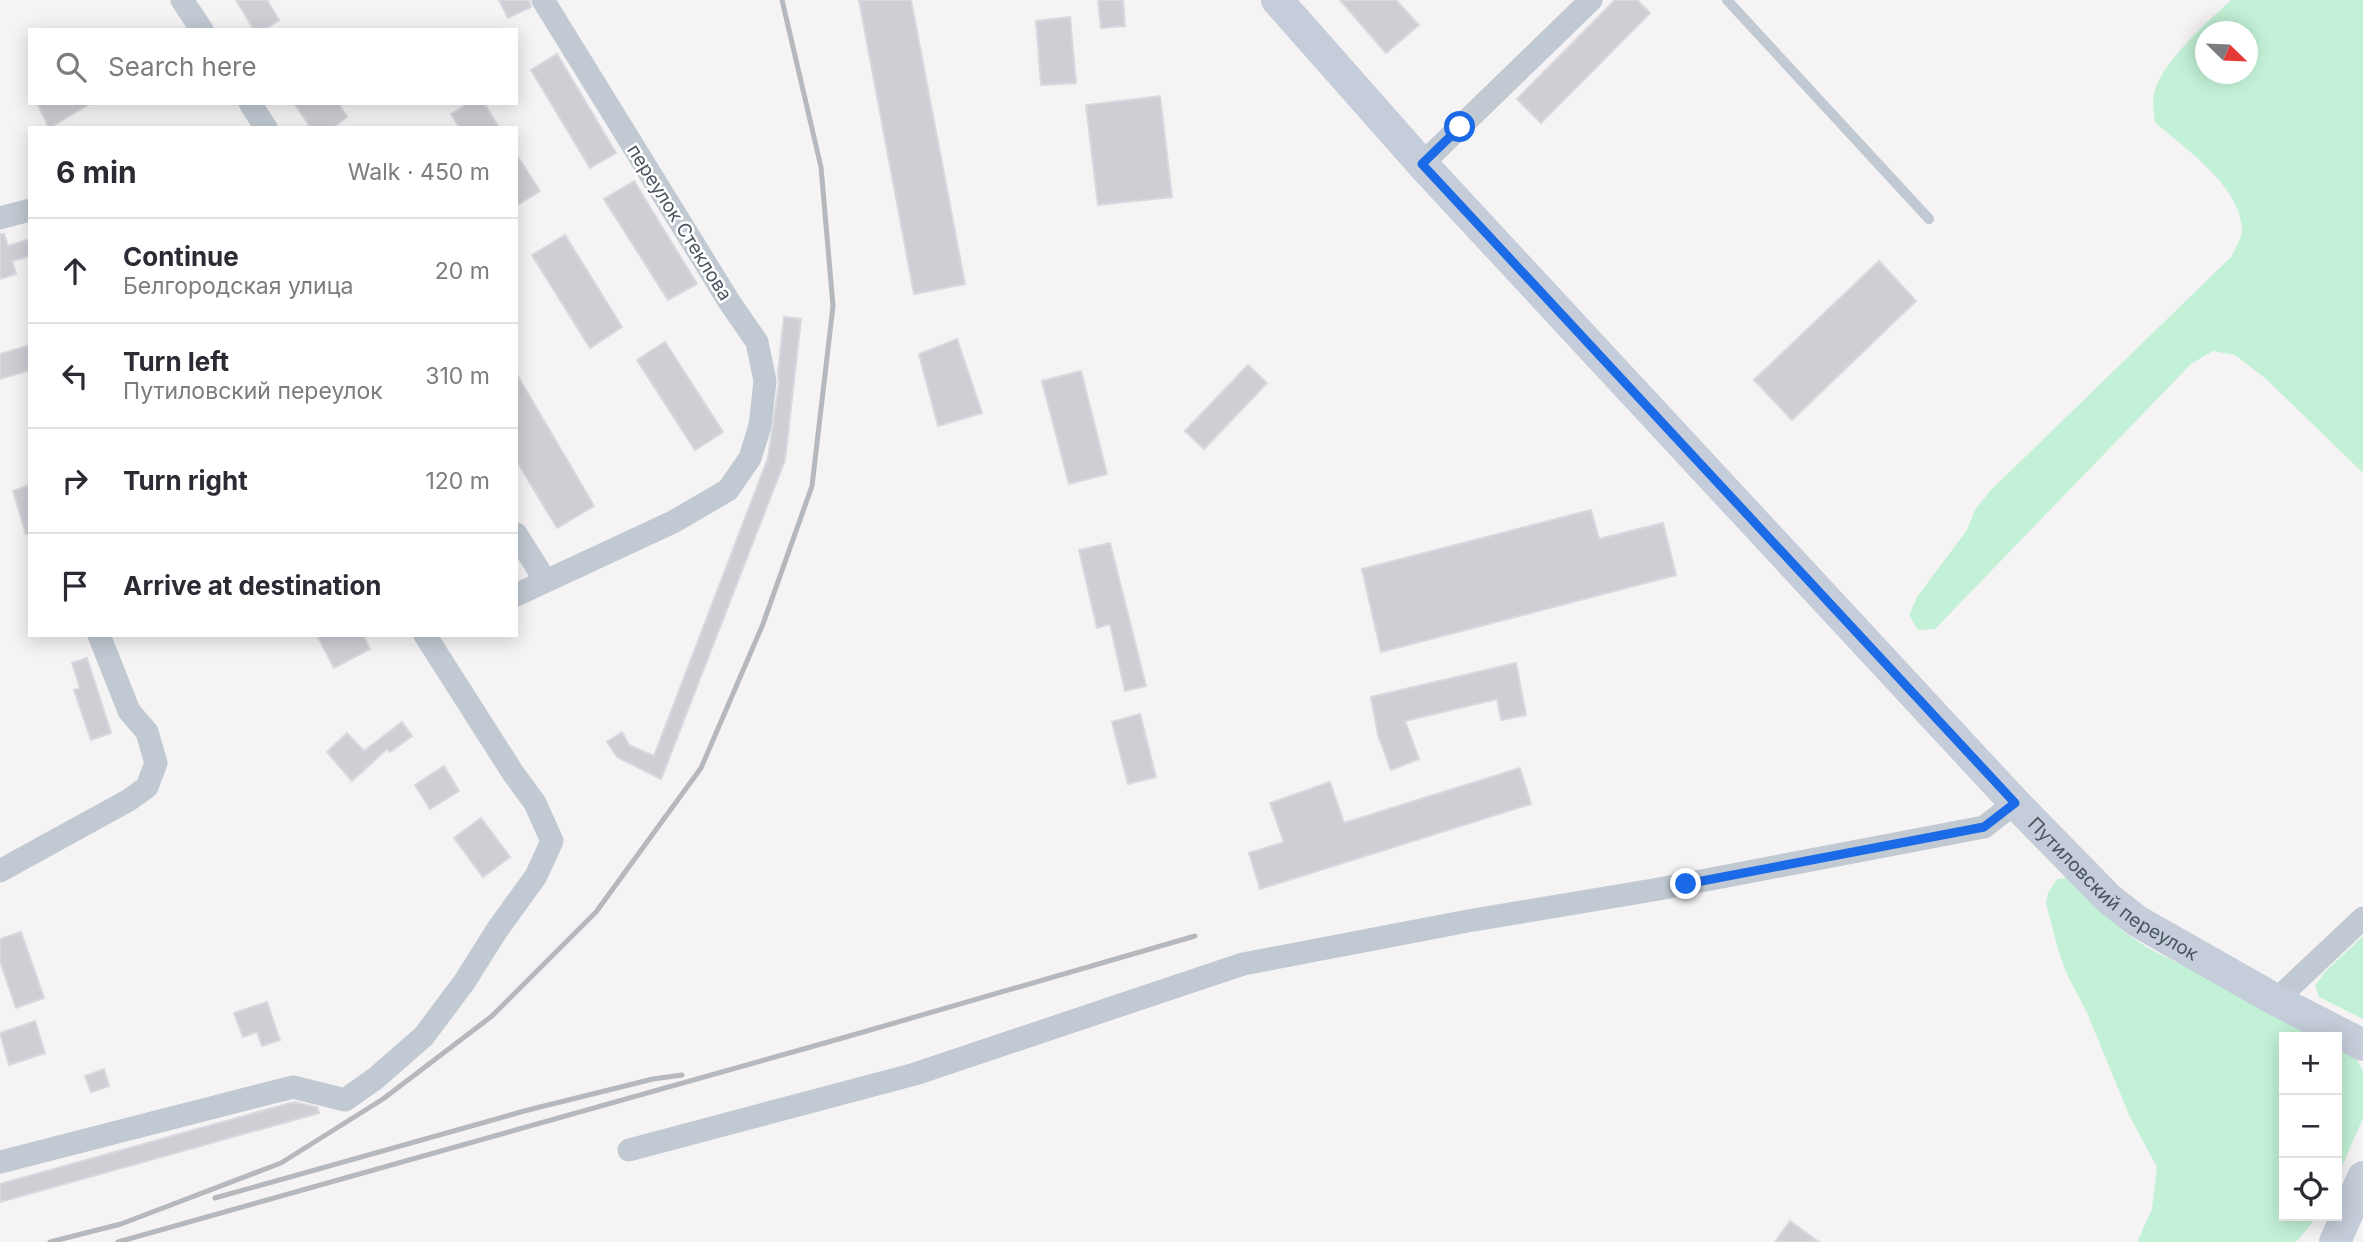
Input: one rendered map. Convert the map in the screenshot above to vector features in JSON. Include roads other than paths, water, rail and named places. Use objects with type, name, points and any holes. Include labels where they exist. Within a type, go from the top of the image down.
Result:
[{"type":"main road","name":"Путиловский переулок","points":[[1277,0],[1422,164],[2015,803],[2108,898],[2137,921],[2276,1000],[2363,1045]]},
{"type":"main road","points":[[2335,1242],[2363,1177]]},
{"type":"street","points":[[182,0],[201,28]]},
{"type":"street","name":"переулок Стеклова","points":[[518,593],[673,522],[727,490],[750,458],[760,426],[765,381],[757,342],[543,0]]},
{"type":"street","points":[[1422,164],[1591,0]]},
{"type":"street","points":[[251,105],[266,126]]},
{"type":"street","points":[[0,218],[28,211]]},
{"type":"street","points":[[518,537],[545,580]]},
{"type":"street","points":[[0,871],[129,800],[147,787],[156,763],[147,732],[129,712],[100,637]]},
{"type":"street","points":[[0,1162],[293,1087],[345,1100],[376,1078],[424,1036],[536,876],[552,841],[535,803],[513,774],[430,637]]},
{"type":"street","points":[[629,1150],[915,1074],[1243,964],[1468,921],[1673,887],[1984,827],[2015,803]]},
{"type":"street","points":[[2276,1000],[2363,918]]},
{"type":"lane","points":[[1727,0],[1929,219]]},
{"type":"railway","points":[[50,1242],[121,1224],[281,1163],[383,1099],[492,1016],[596,912],[701,768],[763,624],[812,486],[833,306],[821,167],[782,0]]},
{"type":"railway","points":[[118,1242],[1195,936]]},
{"type":"railway","points":[[215,1198],[528,1110],[653,1079],[682,1075]]}]
